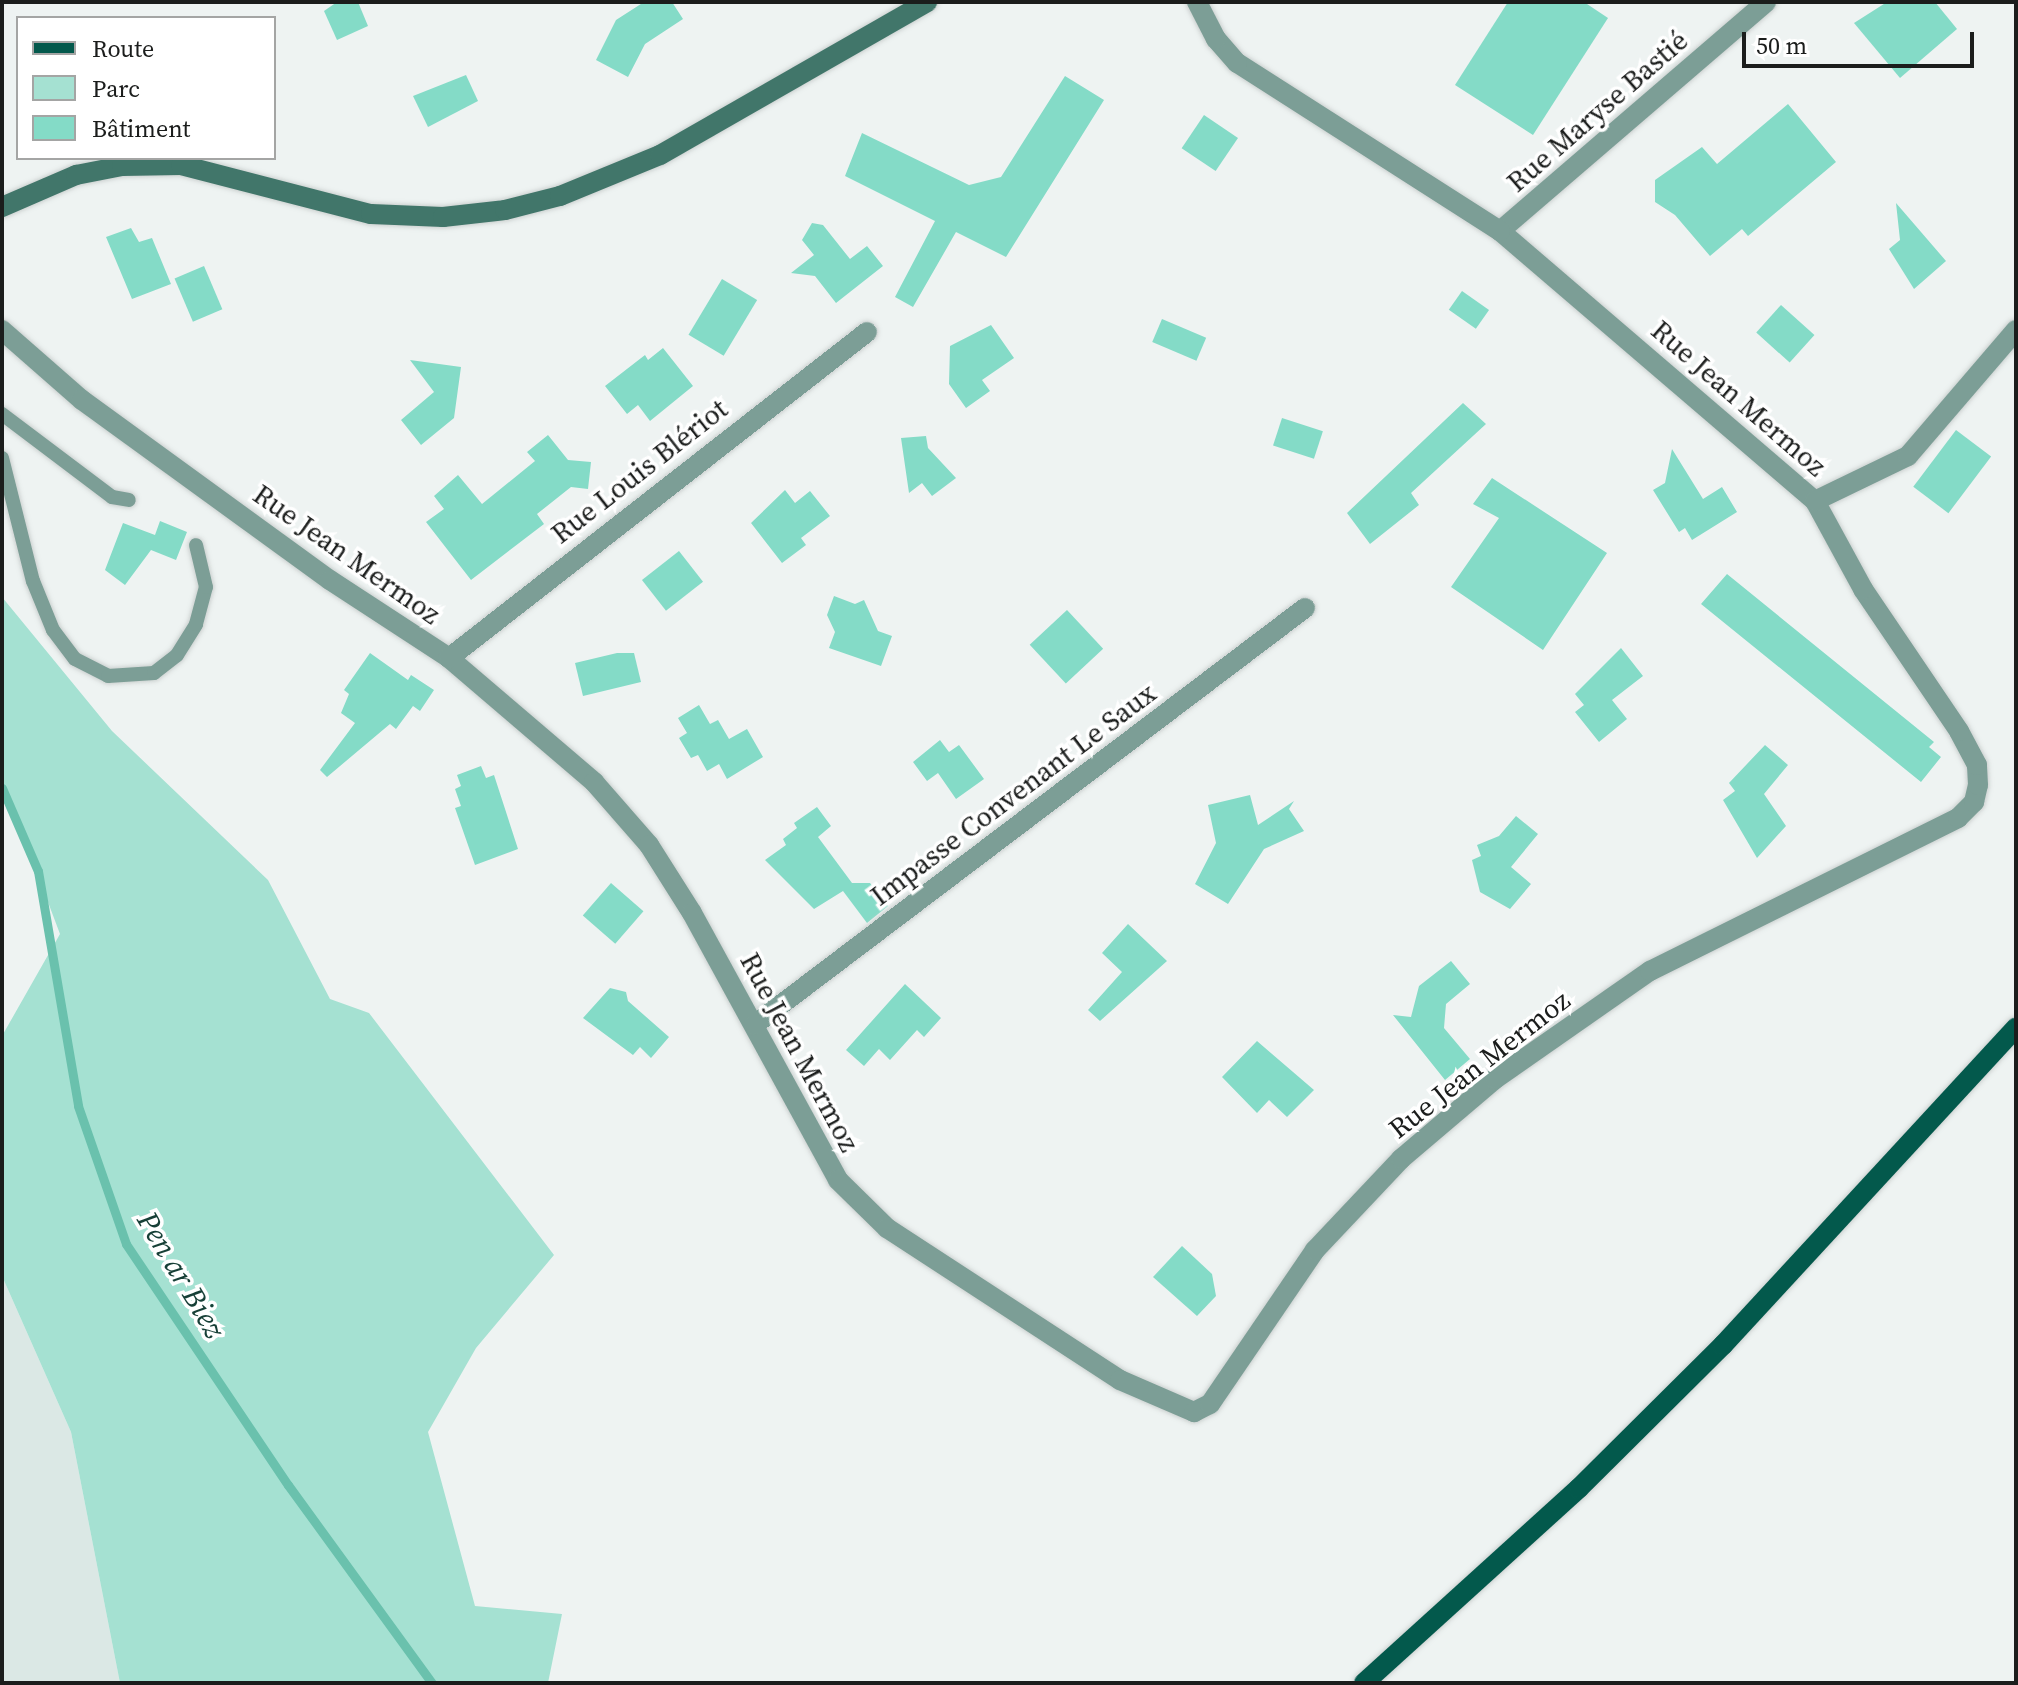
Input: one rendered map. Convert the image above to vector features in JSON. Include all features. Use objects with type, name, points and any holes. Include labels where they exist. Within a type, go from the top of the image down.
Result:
[{"type":"main road","points":[[2,207],[76,175],[122,166],[181,165],[371,214],[443,217],[505,210],[560,196],[660,155],[927,2]]},
{"type":"main road","points":[[1364,1683],[1579,1488],[1723,1345],[2016,1027]]},
{"type":"street","name":"Rue Jean Mermoz","points":[[3,335],[82,400],[330,580],[449,658],[594,782],[649,845],[754,1025],[838,1180],[887,1228],[1120,1380],[1194,1412],[1210,1404],[1315,1250],[1401,1159],[1495,1079],[1650,971],[1958,818],[1974,802],[1977,765],[1959,731],[1863,589],[1815,501],[1500,231],[1237,63],[1216,39],[1197,2]]},
{"type":"street","name":"Rue Maryse Bastié","points":[[1500,231],[1766,2]]},
{"type":"street","points":[[1815,501],[1908,456],[2016,330]]},
{"type":"street","name":"Rue Louis Blériot","points":[[449,658],[867,332]]},
{"type":"street","name":"Impasse Convenant Le Saux","points":[[754,1025],[1305,608]]},
{"type":"lane","points":[[2,414],[112,497],[129,500]]},
{"type":"lane","points":[[2,458],[33,581],[53,630],[75,659],[108,676],[154,673],[177,655],[196,624],[206,587],[196,545]]},
{"type":"shaded area","points":[[2,1276],[71,1432],[120,1683],[2,1683]]},
{"type":"green space","points":[[2,597],[112,731],[268,880],[330,999],[369,1013],[554,1255],[476,1348],[428,1432],[475,1606],[562,1614],[548,1683],[120,1683],[71,1432],[2,1276],[2,1036],[60,934],[2,780]]},
{"type":"building","points":[[337,2],[358,2],[368,26],[337,40],[324,11]]},
{"type":"building","points":[[644,2],[672,2],[683,19],[645,44],[628,77],[596,60],[616,20]]},
{"type":"building","points":[[1508,2],[1584,2],[1608,18],[1533,135],[1455,85]]},
{"type":"building","points":[[1887,2],[1935,2],[1957,29],[1900,78],[1854,23]]},
{"type":"building","points":[[466,75],[478,101],[428,127],[413,96]]},
{"type":"building","points":[[1065,76],[1104,100],[1006,257],[956,232],[913,307],[895,297],[935,221],[845,176],[862,133],[969,185],[1001,177]]},
{"type":"building","points":[[1788,104],[1836,162],[1748,236],[1742,229],[1710,256],[1675,215],[1655,202],[1655,180],[1702,147],[1717,164]]},
{"type":"building","points":[[1204,115],[1238,138],[1216,171],[1182,148]]},
{"type":"building","points":[[1896,203],[1946,261],[1914,289],[1889,249],[1900,240]]},
{"type":"building","points":[[812,223],[823,225],[850,259],[867,246],[883,266],[836,303],[815,276],[791,273],[814,255],[802,240]]},
{"type":"building","points":[[131,228],[139,242],[152,238],[171,284],[132,299],[106,237]]},
{"type":"building","points":[[204,266],[222,309],[193,322],[175,279]]},
{"type":"building","points":[[722,279],[757,300],[724,356],[689,335]]},
{"type":"building","points":[[1462,291],[1489,310],[1476,329],[1449,310]]},
{"type":"building","points":[[1781,305],[1814,335],[1790,363],[1756,332]]},
{"type":"building","points":[[1162,319],[1206,338],[1196,361],[1152,342]]},
{"type":"building","points":[[991,325],[1014,358],[982,380],[990,391],[966,408],[949,384],[950,346]]},
{"type":"building","points":[[663,348],[693,386],[650,421],[638,405],[627,414],[605,386],[645,355],[648,360]]},
{"type":"building","points":[[410,360],[461,367],[454,418],[421,445],[401,420],[434,392]]},
{"type":"building","points":[[1463,403],[1486,424],[1411,493],[1419,505],[1370,544],[1347,513]]},
{"type":"building","points":[[1282,418],[1323,431],[1314,459],[1273,446]]},
{"type":"building","points":[[1956,430],[1991,456],[1948,513],[1913,487]]},
{"type":"building","points":[[548,435],[568,460],[591,462],[588,489],[571,487],[537,514],[544,524],[471,580],[426,522],[444,509],[434,496],[458,475],[482,504],[535,461],[527,452]]},
{"type":"building","points":[[926,436],[928,448],[956,478],[932,496],[922,483],[909,493],[901,438]]},
{"type":"building","points":[[1672,449],[1703,499],[1722,487],[1737,512],[1692,540],[1685,528],[1679,532],[1653,490],[1665,483]]},
{"type":"building","points":[[1492,478],[1607,553],[1543,650],[1451,587],[1499,518],[1473,504]]},
{"type":"building","points":[[785,490],[795,503],[810,491],[830,516],[801,538],[806,545],[782,563],[751,523]]},
{"type":"building","points":[[160,521],[187,532],[176,560],[151,550],[125,585],[105,570],[123,523],[155,535]]},
{"type":"building","points":[[679,551],[703,582],[666,611],[642,580]]},
{"type":"building","points":[[1727,574],[1934,742],[1929,747],[1941,757],[1921,782],[1701,604]]},
{"type":"building","points":[[834,596],[855,604],[864,600],[878,631],[892,636],[881,666],[829,648],[835,632],[827,615]]},
{"type":"building","points":[[1067,610],[1103,649],[1066,684],[1030,645]]},
{"type":"building","points":[[1621,648],[1643,676],[1612,700],[1627,719],[1599,742],[1575,712],[1584,705],[1575,694]]},
{"type":"building","points":[[370,653],[408,680],[411,675],[434,690],[420,711],[413,706],[396,729],[390,724],[327,777],[320,770],[355,723],[341,713],[349,694],[344,690]]},
{"type":"building","points":[[617,653],[634,653],[641,682],[583,696],[575,663]]},
{"type":"building","points":[[699,705],[710,724],[718,720],[729,739],[747,729],[763,757],[727,779],[719,764],[707,771],[698,755],[691,758],[679,738],[687,733],[678,718]]},
{"type":"building","points":[[940,740],[949,752],[959,745],[984,779],[956,799],[938,773],[927,781],[913,762]]},
{"type":"building","points":[[1765,745],[1788,765],[1764,794],[1786,826],[1757,858],[1723,800],[1735,791],[1729,783]]},
{"type":"building","points":[[481,766],[486,778],[494,775],[518,849],[475,865],[455,808],[461,806],[455,789],[461,786],[457,775]]},
{"type":"building","points":[[1250,795],[1258,825],[1294,801],[1289,809],[1304,831],[1264,849],[1228,904],[1195,884],[1216,843],[1208,805]]},
{"type":"building","points":[[817,807],[831,826],[818,837],[852,883],[870,883],[888,906],[867,923],[843,891],[814,909],[765,860],[786,845],[783,839],[797,828],[794,823]]},
{"type":"building","points":[[1516,816],[1538,834],[1511,867],[1531,884],[1510,909],[1480,892],[1472,860],[1481,856],[1477,845],[1499,836]]},
{"type":"building","points":[[611,883],[643,911],[615,944],[583,915]]},
{"type":"building","points":[[1128,924],[1167,961],[1100,1021],[1088,1010],[1122,972],[1102,953]]},
{"type":"building","points":[[1451,961],[1470,984],[1446,1004],[1444,1028],[1470,1059],[1445,1080],[1393,1015],[1411,1017],[1419,986]]},
{"type":"building","points":[[905,984],[941,1018],[924,1037],[917,1030],[890,1060],[879,1049],[864,1066],[846,1050]]},
{"type":"building","points":[[610,988],[626,992],[628,1001],[669,1037],[651,1058],[640,1047],[633,1055],[583,1018]]},
{"type":"building","points":[[1257,1041],[1314,1090],[1287,1117],[1269,1100],[1257,1113],[1222,1077]]},
{"type":"building","points":[[1182,1246],[1212,1274],[1216,1296],[1197,1316],[1153,1277]]},
{"type":"waterway","name":"Pen ar Biez","points":[[2,788],[38,871],[78,1106],[126,1244],[288,1485],[432,1683]]}]
